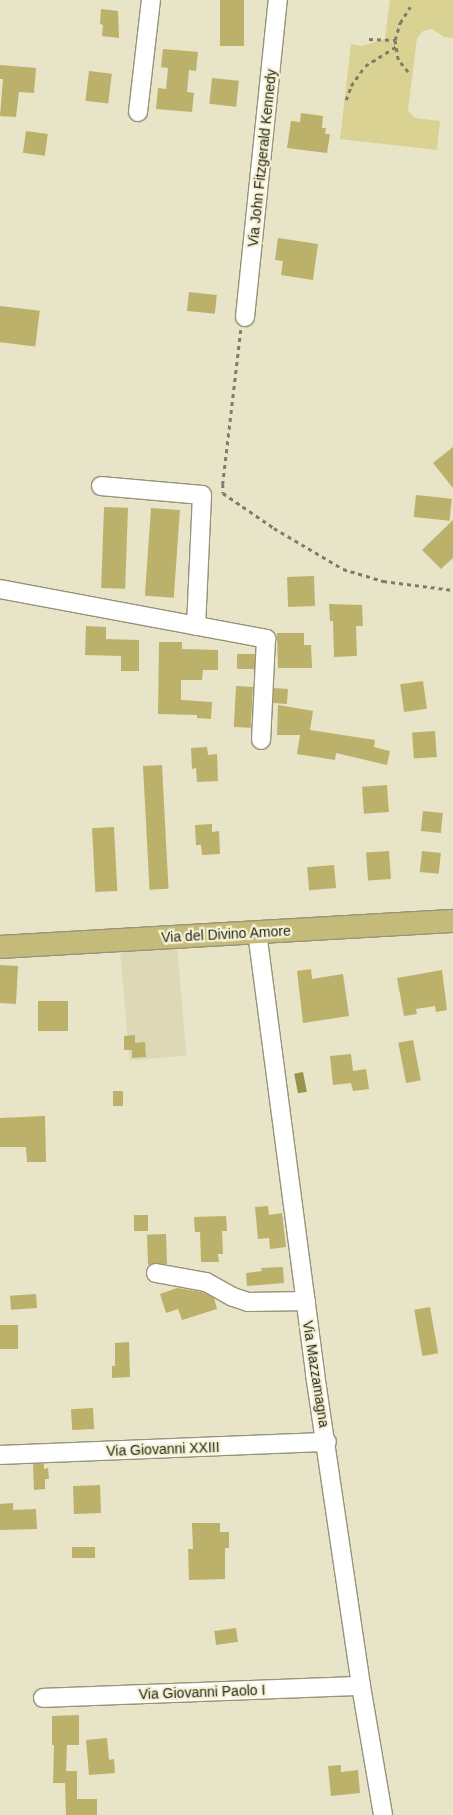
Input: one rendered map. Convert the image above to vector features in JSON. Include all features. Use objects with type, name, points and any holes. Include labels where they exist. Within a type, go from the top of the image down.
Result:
[{"type":"main road","name":"Via del Divino Amore","points":[[0,946],[453,921]]},
{"type":"street","points":[[138,112],[151,0]]},
{"type":"street","name":"Via John Fitzgerald Kennedy","points":[[244,319],[278,0]]},
{"type":"street","points":[[101,486],[202,495],[196,626]]},
{"type":"street","points":[[0,589],[266,639],[261,740]]},
{"type":"street","name":"Via Mazzamagna","points":[[257,932],[306,1301],[361,1686],[383,1815]]},
{"type":"street","points":[[156,1273],[206,1282],[233,1297],[248,1302],[306,1301]]},
{"type":"street","name":"Via Giovanni XXIII","points":[[0,1455],[327,1442]]},
{"type":"street","name":"Via Giovanni Paolo I","points":[[43,1698],[361,1686]]},
{"type":"path","points":[[408,72],[398,60],[395,40],[400,23],[410,7]]},
{"type":"path","points":[[369,39],[395,40]]},
{"type":"path","points":[[346,100],[351,86],[365,66],[395,48]]},
{"type":"path","points":[[244,319],[222,484],[224,493],[274,528],[343,568],[383,581],[453,590]]},
{"type":"shaded area","points":[[390,0],[453,0],[453,38],[444,37],[432,29],[423,31],[417,38],[408,111],[415,118],[440,121],[437,150],[340,139],[351,44],[362,46],[385,39]]},
{"type":"shaded area","points":[[177,947],[186,1056],[130,1061],[120,952]]},
{"type":"shaded area","points":[[303,1072],[307,1092],[298,1093],[294,1074]]},
{"type":"building","points":[[220,0],[244,0],[244,46],[220,46]]},
{"type":"building","points":[[101,9],[118,11],[119,38],[102,36],[103,25],[100,24]]},
{"type":"building","points":[[163,49],[198,52],[196,71],[189,70],[187,92],[194,93],[192,112],[156,109],[158,88],[166,89],[168,68],[161,67]]},
{"type":"building","points":[[0,65],[36,68],[34,93],[19,92],[16,117],[0,116],[3,79],[0,79]]},
{"type":"building","points":[[89,71],[112,74],[108,104],[85,101]]},
{"type":"building","points":[[212,78],[239,81],[236,107],[209,104]]},
{"type":"building","points":[[301,113],[323,116],[322,128],[326,128],[325,134],[330,134],[327,153],[287,148],[291,121],[300,122]]},
{"type":"building","points":[[26,131],[48,134],[45,156],[23,153]]},
{"type":"building","points":[[278,238],[318,244],[313,280],[281,275],[283,261],[275,260]]},
{"type":"building","points":[[189,292],[217,295],[215,314],[187,311]]},
{"type":"building","points":[[0,306],[40,311],[35,347],[0,342]]},
{"type":"building","points":[[453,447],[453,488],[433,463]]},
{"type":"building","points":[[416,495],[452,499],[450,521],[414,517]]},
{"type":"building","points":[[104,507],[128,508],[125,589],[101,588]]},
{"type":"building","points":[[151,508],[180,510],[174,598],[145,596]]},
{"type":"building","points":[[453,520],[453,558],[441,569],[422,550]]},
{"type":"building","points":[[314,576],[315,606],[288,607],[287,577]]},
{"type":"building","points":[[329,604],[362,605],[363,626],[356,626],[357,656],[334,657],[333,621],[330,621]]},
{"type":"building","points":[[86,626],[106,627],[106,639],[139,640],[139,671],[121,671],[121,656],[85,655]]},
{"type":"building","points":[[277,633],[304,633],[304,645],[311,645],[312,668],[278,668]]},
{"type":"building","points":[[159,642],[182,642],[182,649],[218,650],[218,670],[203,670],[202,680],[181,680],[181,700],[212,702],[211,719],[197,718],[197,715],[158,714]]},
{"type":"building","points":[[237,654],[255,654],[255,669],[237,669]]},
{"type":"building","points":[[423,681],[427,709],[404,712],[400,684]]},
{"type":"building","points":[[236,686],[253,687],[251,728],[234,727]]},
{"type":"building","points":[[274,688],[288,689],[287,704],[273,703]]},
{"type":"building","points":[[278,705],[313,711],[310,730],[375,740],[374,747],[390,751],[387,765],[336,753],[335,760],[297,754],[300,735],[277,735]]},
{"type":"building","points":[[435,731],[437,757],[414,759],[412,733]]},
{"type":"building","points":[[207,747],[208,755],[217,754],[218,781],[197,782],[196,768],[192,769],[191,748]]},
{"type":"building","points":[[162,765],[168,889],[150,890],[143,766]]},
{"type":"building","points":[[387,785],[389,812],[364,814],[362,787]]},
{"type":"building","points":[[423,811],[443,813],[441,833],[421,831]]},
{"type":"building","points":[[212,824],[212,832],[219,831],[220,854],[202,855],[201,845],[196,845],[195,825]]},
{"type":"building","points":[[114,827],[117,891],[95,892],[92,828]]},
{"type":"building","points":[[389,851],[391,879],[368,881],[366,853]]},
{"type":"building","points":[[422,851],[441,853],[439,874],[420,872]]},
{"type":"building","points":[[334,865],[336,888],[309,890],[307,867]]},
{"type":"building","points":[[0,965],[18,966],[16,1004],[0,1003]]},
{"type":"building","points":[[311,969],[312,979],[343,974],[349,1016],[303,1023],[297,971]]},
{"type":"building","points":[[442,970],[447,1010],[436,1012],[435,1006],[416,1009],[417,1014],[404,1016],[397,978]]},
{"type":"building","points":[[38,1001],[68,1001],[68,1031],[38,1031]]},
{"type":"building","points":[[135,1035],[135,1043],[145,1042],[146,1057],[132,1058],[132,1050],[124,1050],[124,1036]]},
{"type":"building","points":[[413,1040],[421,1080],[406,1083],[398,1043]]},
{"type":"building","points":[[351,1054],[353,1071],[366,1069],[369,1089],[353,1091],[351,1083],[333,1085],[330,1056]]},
{"type":"building","points":[[113,1091],[123,1091],[123,1106],[113,1106]]},
{"type":"building","points":[[45,1116],[46,1162],[27,1162],[26,1147],[0,1147],[0,1118]]},
{"type":"building","points":[[268,1206],[269,1215],[282,1213],[286,1247],[270,1249],[269,1238],[258,1239],[255,1207]]},
{"type":"building","points":[[134,1215],[148,1215],[148,1231],[134,1231]]},
{"type":"building","points":[[226,1216],[227,1231],[222,1231],[223,1254],[218,1254],[219,1262],[201,1262],[200,1232],[195,1232],[194,1217]]},
{"type":"building","points":[[166,1234],[167,1264],[148,1265],[147,1235]]},
{"type":"building","points":[[283,1267],[284,1283],[247,1286],[246,1273],[262,1271],[261,1268]]},
{"type":"building","points":[[177,1288],[202,1292],[214,1298],[217,1309],[182,1320],[178,1309],[166,1313],[160,1294]]},
{"type":"building","points":[[36,1294],[37,1308],[11,1310],[10,1296]]},
{"type":"building","points":[[430,1307],[438,1353],[422,1356],[414,1310]]},
{"type":"building","points":[[0,1325],[18,1325],[18,1349],[0,1349]]},
{"type":"building","points":[[129,1342],[130,1377],[112,1378],[112,1366],[115,1366],[115,1343]]},
{"type":"building","points":[[93,1408],[94,1429],[72,1430],[71,1409]]},
{"type":"building","points":[[33,1464],[44,1464],[44,1469],[48,1468],[49,1479],[45,1479],[45,1489],[34,1490]]},
{"type":"building","points":[[100,1485],[101,1513],[74,1514],[73,1486]]},
{"type":"building","points":[[13,1503],[13,1510],[36,1509],[37,1529],[0,1530],[0,1504]]},
{"type":"building","points":[[192,1523],[220,1523],[220,1532],[229,1532],[229,1548],[225,1548],[225,1579],[189,1580],[188,1549],[193,1549]]},
{"type":"building","points":[[72,1547],[95,1547],[95,1558],[72,1558]]},
{"type":"building","points":[[236,1628],[238,1642],[216,1645],[214,1631]]},
{"type":"building","points":[[79,1715],[79,1745],[67,1745],[66,1771],[77,1771],[77,1799],[97,1799],[97,1815],[66,1815],[65,1783],[53,1783],[54,1745],[52,1745],[52,1716]]},
{"type":"building","points":[[107,1738],[109,1760],[114,1759],[115,1773],[89,1775],[86,1740]]},
{"type":"building","points":[[341,1765],[341,1772],[358,1770],[360,1793],[331,1796],[328,1766]]}]
